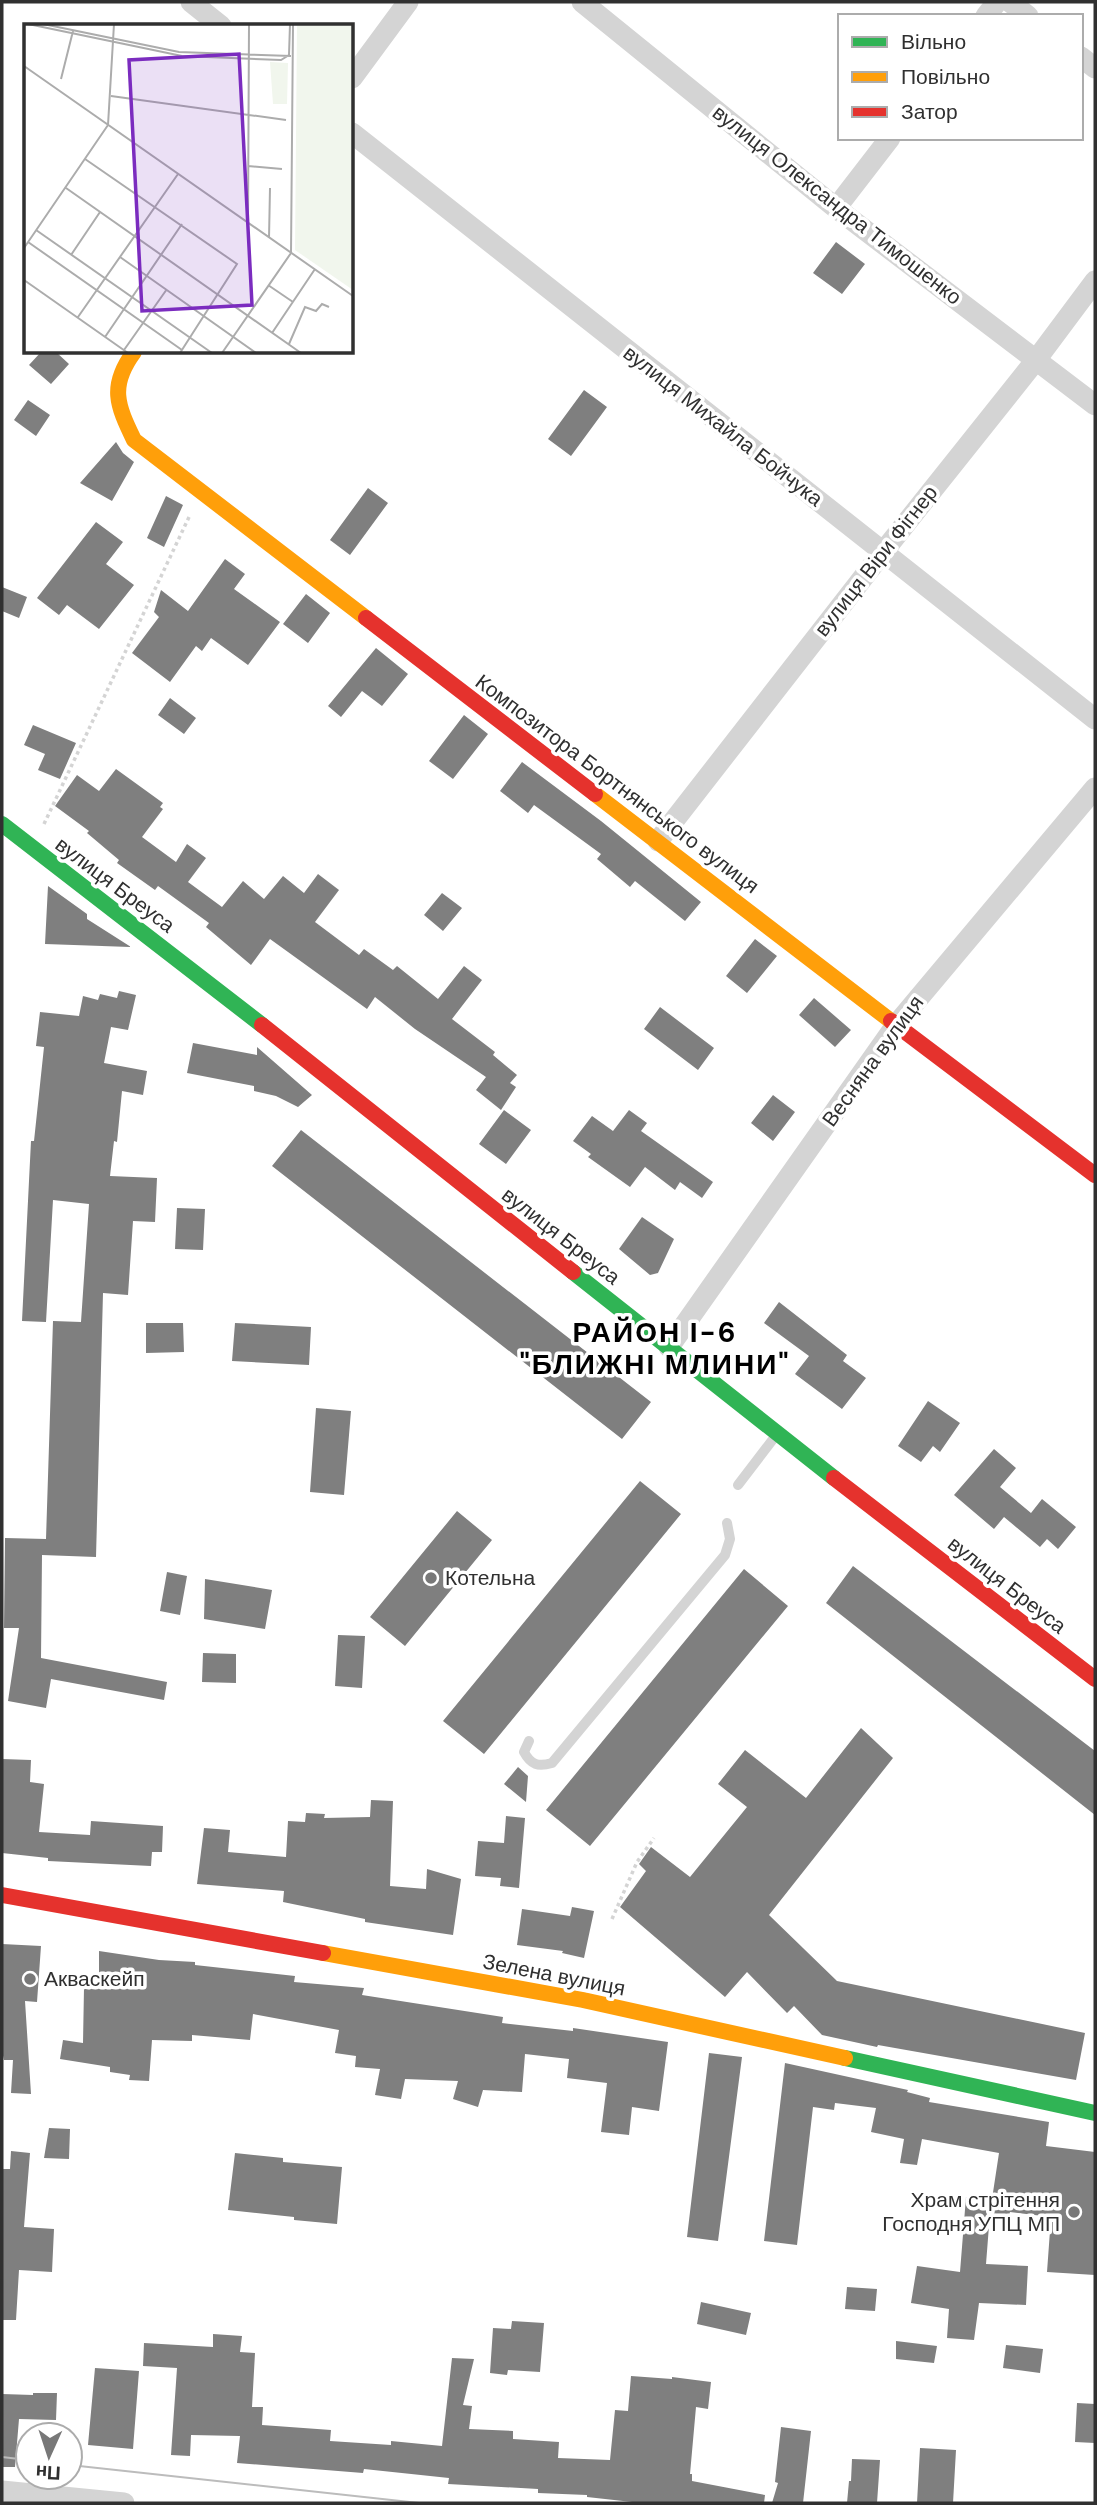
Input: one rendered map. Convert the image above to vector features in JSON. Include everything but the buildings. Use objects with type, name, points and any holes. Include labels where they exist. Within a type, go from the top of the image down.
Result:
[{"type":"street","points":[[191,2],[218,24]]},
{"type":"street","points":[[354,75],[408,2]]},
{"type":"street","name":"вулиця Олександра Тимошенко","points":[[582,2],[836,208],[1095,405]]},
{"type":"street","points":[[1010,2],[1025,14]]},
{"type":"street","name":"вулиця Михайла Бойчука","points":[[354,135],[1095,719]]},
{"type":"street","points":[[836,208],[888,140]]},
{"type":"street","name":"вулиця Віри Фігнер","points":[[658,841],[1095,281]]},
{"type":"street","name":"Композитора Бортнянського вулиця","points":[[132,354],[121,368],[117,384],[123,418],[134,440],[1095,1175]]},
{"type":"street","name":"Весняна вулиця","points":[[669,1347],[896,1025],[1095,788]]},
{"type":"street","name":"вулиця Бреуса","points":[[2,824],[206,982],[776,1434],[1095,1679]]},
{"type":"street","name":"Зелена вулиця","points":[[2,1895],[583,2000],[1095,2113]]},
{"type":"street","points":[[2,2491],[124,2503]]},
{"type":"lane","points":[[738,1485],[776,1434]]},
{"type":"lane","points":[[529,1741],[524,1752],[529,1761],[540,1766],[552,1763],[724,1555],[730,1539],[727,1523]]},
{"type":"path","points":[[32,848],[201,492]]},
{"type":"path","points":[[612,1919],[637,1862],[654,1838]]},
{"type":"tram line","points":[[2,2457],[14,2458]]},
{"type":"tram line","points":[[84,2467],[419,2503]]},
{"type":"traffic: fast","points":[[2,824],[262,1025]]},
{"type":"traffic: fast","points":[[573,1272],[834,1478]]},
{"type":"traffic: fast","points":[[845,2058],[1095,2113]]},
{"type":"traffic: slow","points":[[133,354],[121,375],[118,396],[123,416],[134,440],[366,618]]},
{"type":"traffic: slow","points":[[595,794],[891,1021]]},
{"type":"traffic: slow","points":[[323,1953],[583,2000],[845,2058]]},
{"type":"traffic: jam","points":[[366,618],[595,794]]},
{"type":"traffic: jam","points":[[891,1021],[1095,1175]]},
{"type":"traffic: jam","points":[[262,1025],[573,1272]]},
{"type":"traffic: jam","points":[[834,1478],[1095,1679]]},
{"type":"traffic: jam","points":[[2,1895],[323,1953]]},
{"type":"place","name":"Котельна","points":[[431,1578]]},
{"type":"place","name":"Акваскейп","points":[[30,1979]]},
{"type":"place","name":"Храм стрітення Господня УПЦ МП","points":[[1074,2212]]},
{"type":"district","name":"РАЙОН І-6 \"БЛИЖНІ МЛИНИ\"","points":[[655,1348]]}]
